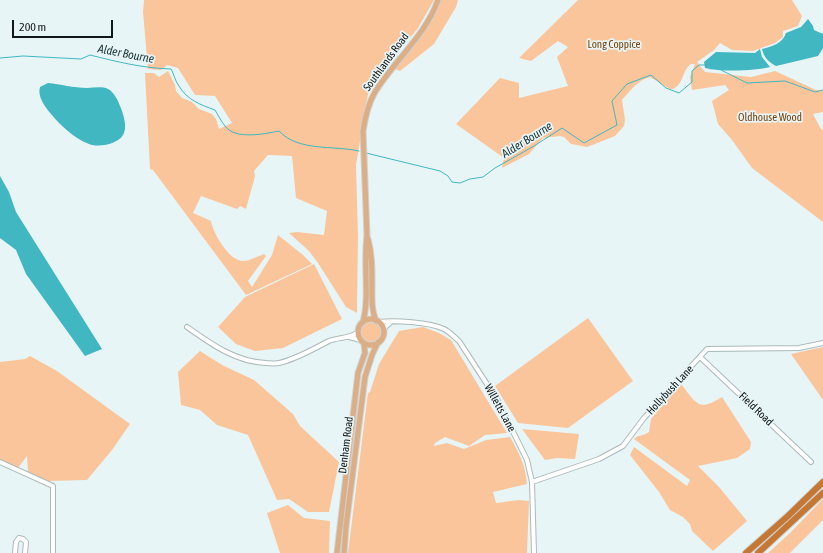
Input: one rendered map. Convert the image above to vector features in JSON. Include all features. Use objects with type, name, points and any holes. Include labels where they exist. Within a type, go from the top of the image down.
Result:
[{"type":"highway","points":[[746,553],[788,516],[823,482]]},
{"type":"highway","points":[[758,553],[809,508],[823,493]]},
{"type":"main road","name":"Southlands Road","points":[[367,236],[363,131],[366,114],[374,93],[423,29],[438,0]]},
{"type":"main road","points":[[367,236],[371,249],[372,310],[377,322],[383,329],[383,336],[378,342],[371,345],[362,342],[358,332],[359,328],[364,322],[370,320],[377,322]]},
{"type":"main road","points":[[364,322],[366,307],[365,250],[367,236]]},
{"type":"main road","name":"Denham Road","points":[[338,553],[358,373],[365,353],[362,342]]},
{"type":"main road","name":"Denham Road","points":[[344,553],[346,526],[365,377],[378,342]]},
{"type":"street","name":"Willetts Lane","points":[[377,322],[407,322],[440,327],[459,341],[498,401],[527,460],[532,482],[534,553]]},
{"type":"street","points":[[383,329],[391,322]]},
{"type":"street","points":[[187,327],[204,339],[234,356],[256,363],[277,363],[296,358],[332,340],[348,337],[358,332]]},
{"type":"street","points":[[348,337],[362,342]]},
{"type":"street","name":"Hollybush Lane","points":[[532,482],[599,459],[623,446],[644,418],[707,349],[800,348],[823,343]]},
{"type":"street","name":"Field Road","points":[[700,357],[811,462]]},
{"type":"street","points":[[0,462],[53,486],[53,553]]},
{"type":"street","points":[[15,553],[16,542],[19,538],[26,542],[25,553]]},
{"type":"green space","points":[[144,0],[434,0],[418,28],[389,64],[375,78],[368,94],[356,165],[358,237],[357,313],[346,307],[309,251],[289,233],[297,232],[324,235],[327,211],[296,198],[292,156],[268,155],[254,171],[255,176],[246,209],[240,206],[237,209],[201,196],[193,213],[211,221],[222,246],[227,252],[238,260],[248,260],[264,254],[266,256],[248,281],[252,287],[272,255],[278,235],[312,264],[246,295],[153,170],[150,169],[145,73],[154,73],[159,77],[168,71],[175,85],[176,91],[182,98],[192,102],[199,109],[212,114],[216,119],[219,129],[232,123],[215,96],[195,95],[178,68],[167,65],[161,70],[148,69],[143,12]]},
{"type":"green space","points":[[441,0],[458,0],[456,7],[434,44],[400,71],[395,69],[422,34]]},
{"type":"green space","name":"Long Coppice","points":[[578,0],[792,0],[802,16],[798,26],[783,31],[783,37],[775,43],[753,51],[732,50],[720,43],[714,50],[697,62],[705,72],[751,77],[775,71],[816,90],[823,90],[823,112],[813,114],[823,130],[823,222],[752,168],[732,140],[718,124],[712,101],[729,90],[725,85],[692,90],[690,77],[695,64],[691,64],[688,67],[677,87],[673,89],[670,89],[650,77],[634,86],[622,100],[625,120],[624,126],[615,136],[587,147],[571,144],[564,137],[560,136],[543,138],[529,154],[502,168],[504,158],[456,124],[500,78],[519,83],[519,98],[568,86],[557,57],[568,47],[558,41],[531,61],[519,58]]},
{"type":"green space","points":[[314,264],[342,319],[283,348],[255,351],[236,344],[218,327],[245,297]]},
{"type":"green space","points":[[588,318],[633,381],[568,428],[518,423],[495,386]]},
{"type":"green space","points":[[371,322],[378,325],[381,332],[378,339],[371,342],[364,339],[361,332],[364,325]]},
{"type":"green space","points":[[423,327],[439,333],[451,340],[507,433],[485,435],[469,446],[445,437],[435,443],[434,446],[447,443],[464,449],[486,440],[510,437],[522,460],[527,484],[493,492],[496,503],[519,500],[529,501],[527,553],[348,553],[368,393],[370,392],[379,364],[399,331]]},
{"type":"green space","points":[[823,347],[823,400],[791,354]]},
{"type":"green space","points":[[200,351],[222,365],[254,380],[293,414],[300,426],[339,462],[329,512],[308,512],[289,499],[277,500],[248,435],[217,425],[200,410],[181,405],[178,372]]},
{"type":"green space","points":[[30,356],[57,371],[130,424],[112,450],[87,480],[48,481],[28,472],[27,456],[18,468],[0,460],[0,362],[25,359]]},
{"type":"green space","points":[[681,384],[698,404],[708,404],[722,397],[751,442],[750,449],[737,458],[698,466],[719,487],[747,521],[713,551],[692,531],[690,524],[683,517],[670,510],[659,492],[630,455],[634,447],[687,486],[690,480],[634,439],[649,432],[651,419]]},
{"type":"green space","points":[[522,429],[579,434],[575,459],[557,458],[545,460]]},
{"type":"green space","points":[[823,499],[823,520],[790,553],[768,553],[790,533]]},
{"type":"green space","points":[[288,505],[304,518],[330,521],[329,553],[280,553],[267,513]]},
{"type":"water","points":[[808,19],[814,30],[823,34],[823,48],[818,56],[776,66],[765,57],[762,49],[780,42],[786,33],[801,27]]},
{"type":"water","points":[[760,49],[762,57],[770,67],[738,70],[705,68],[704,62],[716,52],[755,53]]},
{"type":"water","points":[[48,83],[82,88],[103,88],[110,90],[117,99],[125,123],[125,130],[122,137],[109,144],[98,146],[84,142],[73,135],[63,127],[46,108],[42,101],[39,90],[40,87]]},
{"type":"water","points":[[0,176],[9,192],[16,212],[102,349],[85,356],[26,274],[16,250],[0,238]]},
{"type":"waterway","name":"Alder Bourne","points":[[0,58],[23,56],[81,59],[90,55],[140,66],[171,69],[182,91],[186,95],[200,104],[215,110],[225,126],[236,133],[250,135],[279,131],[287,138],[306,145],[359,151]]},
{"type":"waterway","name":"Alder Bourne","points":[[366,153],[440,171],[448,176],[452,182],[460,183],[470,179],[483,177],[495,168],[562,128],[584,143],[617,125],[612,101],[627,84],[651,75],[666,88],[679,93],[692,82],[692,71],[699,65],[705,65]]},
{"type":"waterway","name":"Alder Bourne","points":[[721,70],[747,83],[785,81],[815,92],[823,90]]},
{"type":"park label","name":"Oldhouse Wood","points":[[770,118]]}]
